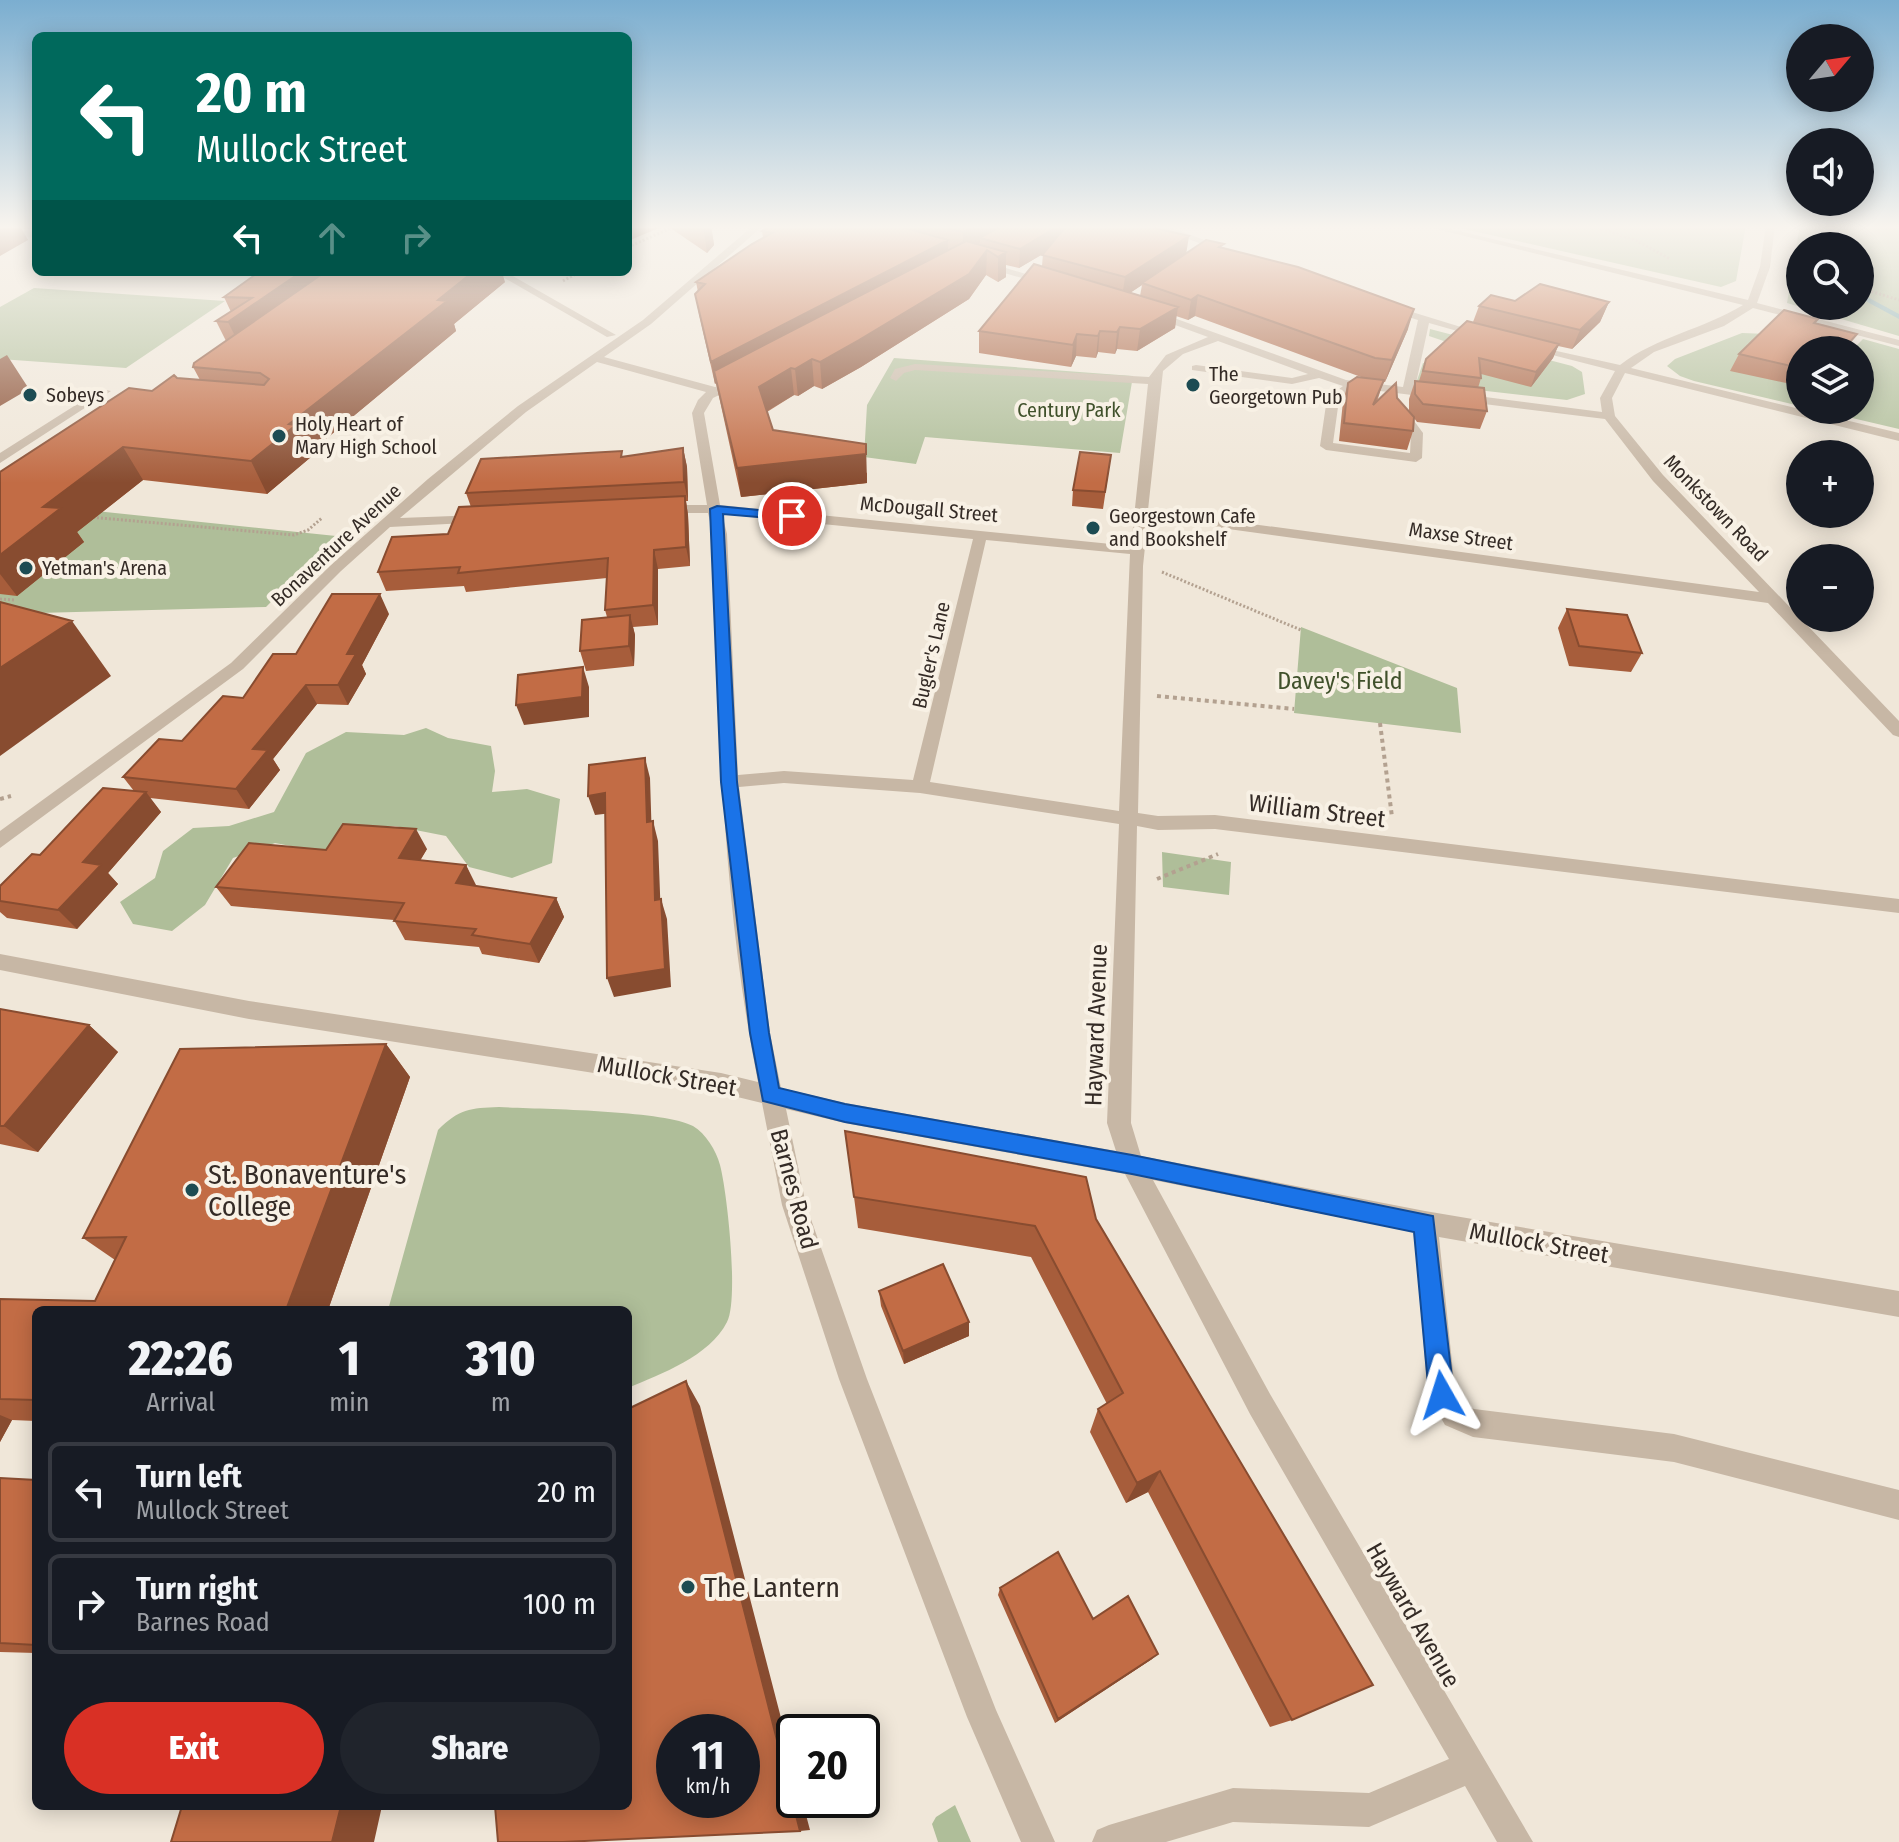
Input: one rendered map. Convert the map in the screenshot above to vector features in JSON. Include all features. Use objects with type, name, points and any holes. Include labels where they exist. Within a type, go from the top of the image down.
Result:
[{"type":"street","points":[[568,311],[611,335]]},
{"type":"street","name":"Bonaventure Avenue","points":[[0,841],[237,666],[336,568],[522,409],[598,359],[661,311]]},
{"type":"street","points":[[1143,311],[1317,375],[1353,385],[1609,416],[1606,398],[1621,370],[1650,350],[1720,324],[1741,311]]},
{"type":"street","points":[[1398,311],[1495,338]]},
{"type":"street","points":[[1774,311],[1899,343]]},
{"type":"street","points":[[1353,385],[1333,398],[1326,446],[1416,458],[1417,433],[1400,414],[1424,319]]},
{"type":"street","points":[[896,378],[899,371],[915,367],[1154,381],[1156,371],[1167,359],[1218,337]]},
{"type":"street","points":[[1509,341],[1899,437]]},
{"type":"street","points":[[598,359],[716,391],[750,376]]},
{"type":"street","points":[[1196,368],[1292,381],[1317,375]]},
{"type":"street","name":"Hayward Avenue","points":[[1154,381],[1138,551],[1119,1123],[1132,1165],[1260,1404],[1516,1842]]},
{"type":"street","points":[[0,459],[105,391]]},
{"type":"street","name":"Barnes Road","points":[[716,391],[699,402],[698,413],[708,482],[717,509],[729,782],[759,1033],[794,1205],[853,1379],[983,1717],[1038,1842]]},
{"type":"street","name":"Monkstown Road","points":[[1609,416],[1658,478],[1899,731]]},
{"type":"street","name":"McDougall Street","points":[[639,510],[717,509],[1138,551]]},
{"type":"street","name":"Maxse Street","points":[[1143,513],[1774,599]]},
{"type":"street","points":[[388,523],[493,519]]},
{"type":"street","name":"Bugler's Lane","points":[[920,787],[981,533]]},
{"type":"street","name":"William Street","points":[[729,782],[784,777],[920,787],[1174,825],[1215,822],[1899,906]]},
{"type":"street","name":"Mullock Street","points":[[0,962],[249,1010],[706,1080],[845,1113],[1425,1223],[1899,1304]]},
{"type":"street","points":[[1425,1223],[1442,1395],[1455,1415],[1473,1423],[1674,1448],[1899,1505]]},
{"type":"street","points":[[1109,1842],[1233,1805],[1369,1810],[1471,1767]]},
{"type":"path","points":[[77,516],[294,535],[308,530],[322,518]]},
{"type":"path","points":[[1157,570],[1301,630]]},
{"type":"path","points":[[0,599],[14,600]]},
{"type":"path","points":[[1156,696],[1294,709]]},
{"type":"path","points":[[1380,723],[1393,830]]},
{"type":"path","points":[[1157,879],[1218,854]]},
{"type":"green space","points":[[0,311],[210,311],[126,368],[0,359]]},
{"type":"green space","points":[[1874,311],[1899,311],[1899,336],[1845,320],[1874,320]]},
{"type":"green space","points":[[1430,329],[1572,366],[1582,372],[1585,394],[1567,400],[1416,383],[1423,363],[1452,367],[1470,350],[1429,336]]},
{"type":"green space","points":[[1742,333],[1768,334],[1786,343],[1786,403],[1680,376],[1667,366],[1675,359]]},
{"type":"green space","points":[[1874,342],[1899,349],[1899,429],[1874,423]]},
{"type":"green space","name":"Century Park","points":[[894,358],[1133,376],[1120,453],[925,437],[916,464],[864,457],[867,405]]},
{"type":"green space","points":[[0,501],[336,536],[266,607],[0,614]]},
{"type":"green space","name":"Davey's Field","points":[[1301,627],[1457,688],[1461,733],[1294,713]]},
{"type":"green space","points":[[426,728],[448,738],[491,746],[495,771],[492,792],[527,789],[560,799],[552,863],[512,878],[469,867],[446,836],[395,826],[361,827],[322,852],[275,843],[233,858],[205,905],[172,931],[133,924],[120,902],[155,878],[163,851],[193,828],[229,826],[274,812],[306,753],[346,732],[404,735]]},
{"type":"green space","points":[[1162,852],[1231,862],[1229,895],[1163,887]]},
{"type":"green space","points":[[480,1108],[600,1111],[678,1121],[698,1129],[720,1165],[732,1269],[727,1322],[709,1345],[684,1362],[632,1386],[632,1306],[389,1306],[438,1130],[452,1118]]},
{"type":"green space","points":[[955,1805],[971,1842],[938,1842],[932,1824],[936,1817]]},
{"type":"building","points":[[232,311],[244,311],[228,322],[216,321]]},
{"type":"building","points":[[269,311],[434,311],[289,424],[296,425],[251,461],[123,447],[43,507],[61,508],[0,555],[0,472],[129,388],[152,391],[174,375],[177,378],[264,385],[269,379],[260,373],[193,367],[194,363]]},
{"type":"building","points":[[699,311],[810,311],[711,362]]},
{"type":"building","points":[[830,311],[907,311],[820,362],[812,359],[759,387],[773,430],[866,444],[866,454],[737,468],[714,371]]},
{"type":"building","points":[[995,311],[1171,311],[1140,329],[1120,327],[1117,332],[1100,331],[1098,336],[1077,334],[1073,345],[979,331]]},
{"type":"building","points":[[1243,311],[1413,311],[1392,360],[1375,358]]},
{"type":"building","points":[[1500,311],[1600,311],[1580,330]]},
{"type":"building","points":[[1783,311],[1786,311],[1786,320],[1817,320],[1814,323],[1857,334],[1786,336],[1786,365],[1739,354]]},
{"type":"building","points":[[1467,321],[1559,344],[1536,372],[1479,358],[1481,378],[1423,371],[1426,359]]},
{"type":"building","points":[[1357,377],[1384,380],[1373,405],[1396,383],[1397,398],[1414,417],[1413,431],[1344,423],[1348,383]]},
{"type":"building","points":[[1415,381],[1484,388],[1487,411],[1423,404],[1415,394]]},
{"type":"building","points":[[683,448],[684,482],[466,493],[481,459],[622,451],[621,457]]},
{"type":"building","points":[[1080,452],[1111,455],[1105,492],[1073,490]]},
{"type":"building","points":[[685,496],[686,547],[654,550],[653,605],[605,610],[608,558],[458,573],[460,567],[378,572],[392,537],[448,534],[459,507]]},
{"type":"building","points":[[332,594],[380,594],[347,654],[356,654],[338,685],[306,685],[253,749],[268,750],[236,789],[123,777],[159,739],[182,741],[223,696],[243,698],[273,654],[296,654]]},
{"type":"building","points":[[0,602],[72,621],[0,668]]},
{"type":"building","points":[[1567,609],[1627,615],[1642,653],[1579,646]]},
{"type":"building","points":[[630,615],[629,646],[580,651],[582,620]]},
{"type":"building","points":[[583,667],[582,697],[516,705],[518,675]]},
{"type":"building","points":[[645,758],[647,822],[653,821],[655,900],[661,899],[665,969],[607,978],[605,793],[588,796],[589,765]]},
{"type":"building","points":[[103,788],[146,792],[83,862],[101,865],[58,910],[0,901],[0,886],[32,854],[40,855]]},
{"type":"building","points":[[343,824],[416,829],[399,858],[466,865],[456,883],[556,898],[530,944],[472,935],[476,929],[394,921],[404,903],[216,887],[249,843],[326,850]]},
{"type":"building","points":[[0,1009],[89,1025],[4,1126],[0,1126]]},
{"type":"building","points":[[386,1044],[288,1306],[32,1306],[32,1400],[0,1399],[0,1299],[95,1301],[126,1237],[83,1238],[180,1049]]},
{"type":"building","points":[[845,1131],[1086,1177],[1096,1219],[1373,1685],[1292,1720],[1160,1471],[1137,1483],[1098,1409],[1123,1393],[1035,1226],[854,1197]]},
{"type":"building","points":[[943,1264],[969,1322],[903,1351],[879,1291]]},
{"type":"building","name":"The Lantern","points":[[686,1381],[776,1736],[776,1818],[797,1818],[800,1831],[498,1842],[495,1810],[632,1810],[632,1407]]},
{"type":"building","points":[[0,1478],[32,1480],[32,1645],[0,1643]]},
{"type":"building","points":[[1058,1552],[1093,1619],[1128,1596],[1158,1654],[1058,1719],[1000,1588]]},
{"type":"building","points":[[181,1810],[340,1810],[332,1842],[171,1842]]},
{"type":"waterway","points":[[1888,311],[1899,317]]},
{"type":"place","name":"The Georgetown Pub","points":[[1193,385]]},
{"type":"place","name":"Sobeys","points":[[30,395]]},
{"type":"place","name":"Holy Heart of Mary High School","points":[[279,436]]},
{"type":"place","name":"Georgestown Cafe and Bookshelf","points":[[1093,528]]},
{"type":"place","name":"Yetman's Arena","points":[[26,568]]},
{"type":"place","name":"St. Bonaventure's College","points":[[192,1190]]},
{"type":"place","name":"The Lantern","points":[[688,1587]]},
{"type":"route","points":[[792,516],[717,509],[729,782],[759,1033],[770,1094],[845,1113],[1425,1223],[1442,1395]]}]
